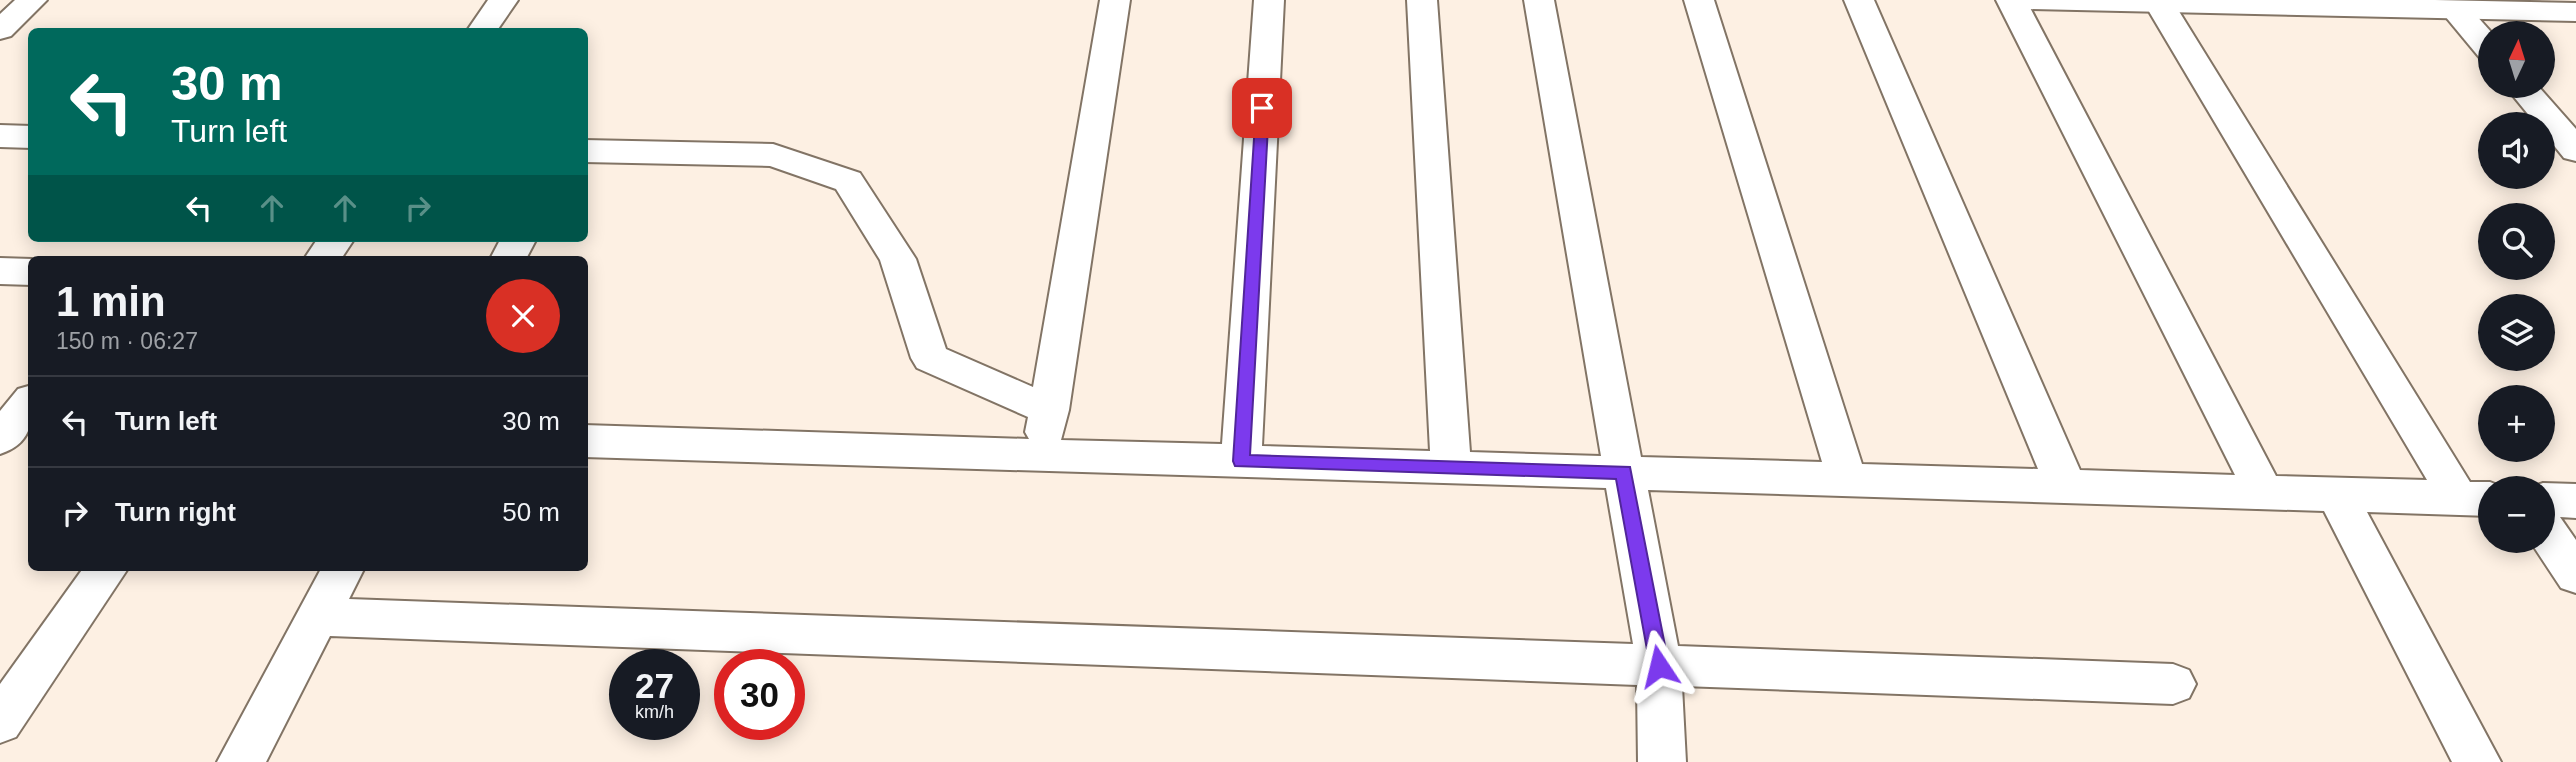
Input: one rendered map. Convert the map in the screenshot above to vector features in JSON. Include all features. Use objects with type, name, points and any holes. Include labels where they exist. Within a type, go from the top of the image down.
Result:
[{"type":"street","points":[[0,31],[33,0]]},
{"type":"street","points":[[484,28],[503,0]]},
{"type":"street","points":[[1041,455],[1115,0]]},
{"type":"street","points":[[1241,461],[1269,0]]},
{"type":"street","points":[[1422,0],[1451,467]]},
{"type":"street","points":[[1539,0],[1659,666],[1662,762]]},
{"type":"street","points":[[1699,0],[1847,479]]},
{"type":"street","points":[[1859,0],[2066,485]]},
{"type":"street","points":[[2011,0],[2264,492]]},
{"type":"street","points":[[2028,0],[2317,3],[2455,10],[2576,12]]},
{"type":"street","points":[[2159,3],[2474,498]]},
{"type":"street","points":[[2455,10],[2478,36]]},
{"type":"street","points":[[0,31],[28,32]]},
{"type":"street","points":[[2531,98],[2576,150]]},
{"type":"street","points":[[0,136],[28,137]]},
{"type":"street","points":[[588,151],[773,155],[848,181],[898,259],[930,358],[1049,410]]},
{"type":"street","points":[[0,271],[28,272]]},
{"type":"street","points":[[0,438],[28,405]]},
{"type":"street","points":[[588,441],[2474,498]]},
{"type":"street","points":[[2336,494],[2477,762]]},
{"type":"street","points":[[2555,500],[2576,501]]},
{"type":"street","points":[[2555,544],[2576,575]]},
{"type":"street","points":[[0,722],[105,571]]},
{"type":"street","points":[[241,762],[342,571]]},
{"type":"street","points":[[318,617],[2173,684]]},
{"type":"route","points":[[1262,108],[1241,461],[1624,472],[1659,666]]}]
